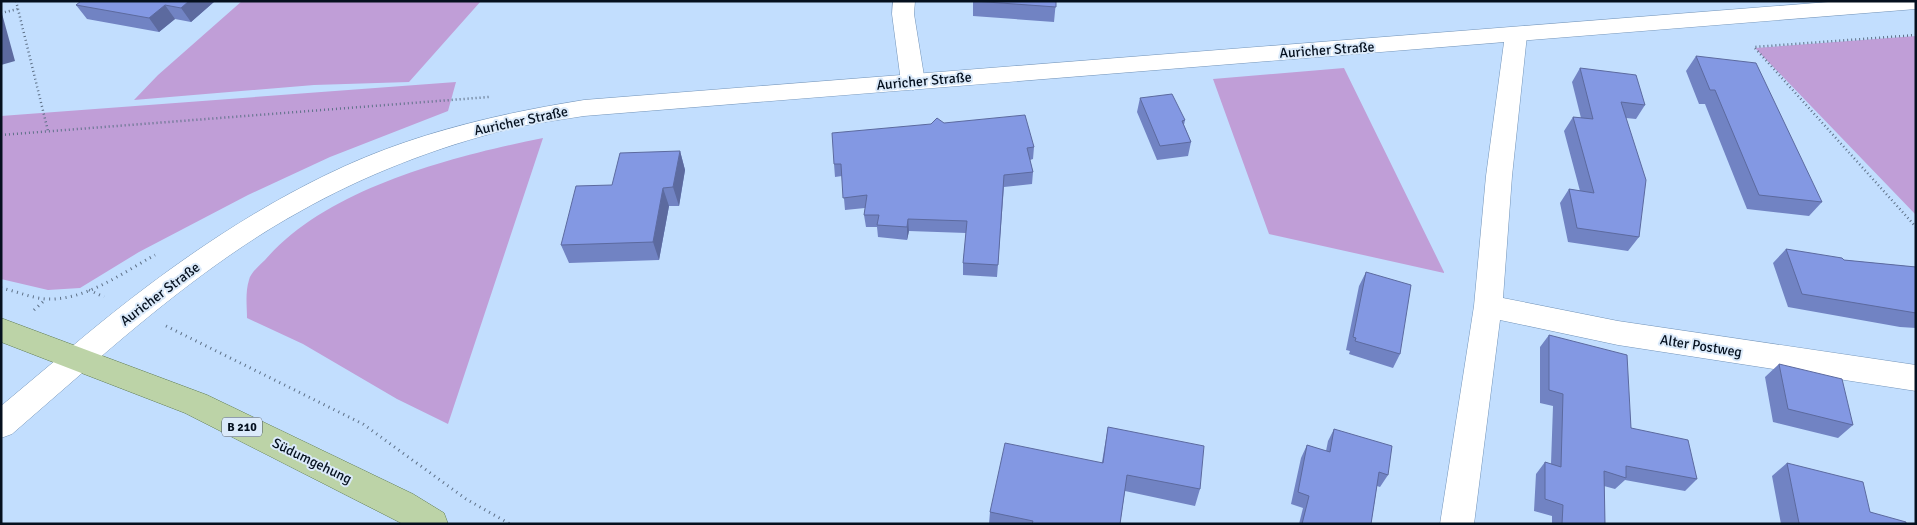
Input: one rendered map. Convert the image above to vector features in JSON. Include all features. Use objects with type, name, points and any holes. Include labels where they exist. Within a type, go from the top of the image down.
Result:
[{"type":"main road","name":"B 210","points":[[1,330],[79,358]]},
{"type":"main road","name":"Südumgehung","points":[[79,358],[196,404],[401,505],[432,524]]},
{"type":"street","points":[[904,1],[903,14],[913,82]]},
{"type":"street","name":"Auricher Straße","points":[[1,425],[135,310],[237,238],[288,205],[355,172],[440,140],[511,120],[584,108],[1916,2]]},
{"type":"street","points":[[1457,524],[1488,306],[1499,176],[1516,35]]},
{"type":"street","name":"Alter Postweg","points":[[1488,306],[1618,332],[1916,378]]},
{"type":"path","points":[[16,1],[48,131]]},
{"type":"path","points":[[1,13],[18,9]]},
{"type":"path","points":[[1916,35],[1754,47],[1916,227]]},
{"type":"path","points":[[1,135],[491,97]]},
{"type":"path","points":[[1,288],[46,299]]},
{"type":"path","points":[[89,290],[135,310],[267,378],[363,424],[466,499],[510,524]]},
{"type":"shaded area","points":[[242,1],[481,1],[409,82],[314,85],[134,100],[158,75]]},
{"type":"shaded area","points":[[1916,36],[1916,215],[1755,48]]},
{"type":"shaded area","points":[[1344,68],[1444,273],[1269,234],[1213,79]]},
{"type":"shaded area","points":[[456,82],[448,111],[330,157],[248,195],[139,252],[80,288],[48,290],[1,279],[1,116]]},
{"type":"shaded area","points":[[543,138],[448,424],[397,399],[303,344],[247,318],[247,289],[251,275],[291,235],[322,213],[356,195],[432,166],[508,145]]},
{"type":"building","points":[[81,1],[189,1],[181,8],[165,5],[149,18],[76,5]]},
{"type":"building","points":[[973,1],[1056,1],[1056,7]]},
{"type":"building","points":[[1696,56],[1756,63],[1822,202],[1759,195],[1715,90],[1710,90]]},
{"type":"building","points":[[1580,68],[1636,75],[1645,105],[1621,102],[1646,180],[1639,237],[1577,228],[1569,189],[1594,193],[1573,117],[1593,119]]},
{"type":"building","points":[[1172,94],[1185,120],[1182,121],[1191,142],[1160,146],[1140,98]]},
{"type":"building","points":[[1025,115],[1034,147],[1027,148],[1033,172],[1004,175],[998,265],[963,263],[967,221],[908,219],[907,227],[877,225],[879,215],[864,215],[867,195],[843,198],[841,164],[834,164],[832,133],[931,124],[937,118],[944,123]]},
{"type":"building","points":[[680,151],[673,187],[663,188],[653,242],[561,245],[576,186],[612,185],[620,153]]},
{"type":"building","points":[[1786,249],[1842,258],[1844,260],[1916,267],[1916,313],[1802,294]]},
{"type":"building","points":[[1366,272],[1411,285],[1400,354],[1355,341],[1356,338],[1353,337]]},
{"type":"building","points":[[1549,335],[1627,355],[1631,428],[1688,440],[1697,479],[1626,466],[1626,478],[1604,471],[1605,524],[1562,524],[1563,505],[1545,499],[1545,462],[1561,467],[1563,394],[1549,390]]},
{"type":"building","points":[[1779,364],[1842,379],[1853,425],[1788,409]]},
{"type":"building","points":[[1108,427],[1204,446],[1200,489],[1127,475],[1120,524],[1032,524],[1033,521],[990,512],[1005,443],[1103,463]]},
{"type":"building","points":[[1334,429],[1392,446],[1388,475],[1379,472],[1371,524],[1302,524],[1309,496],[1298,492],[1307,445],[1330,452]]},
{"type":"building","points":[[1787,463],[1863,482],[1870,512],[1906,522],[1906,524],[1799,523]]}]
